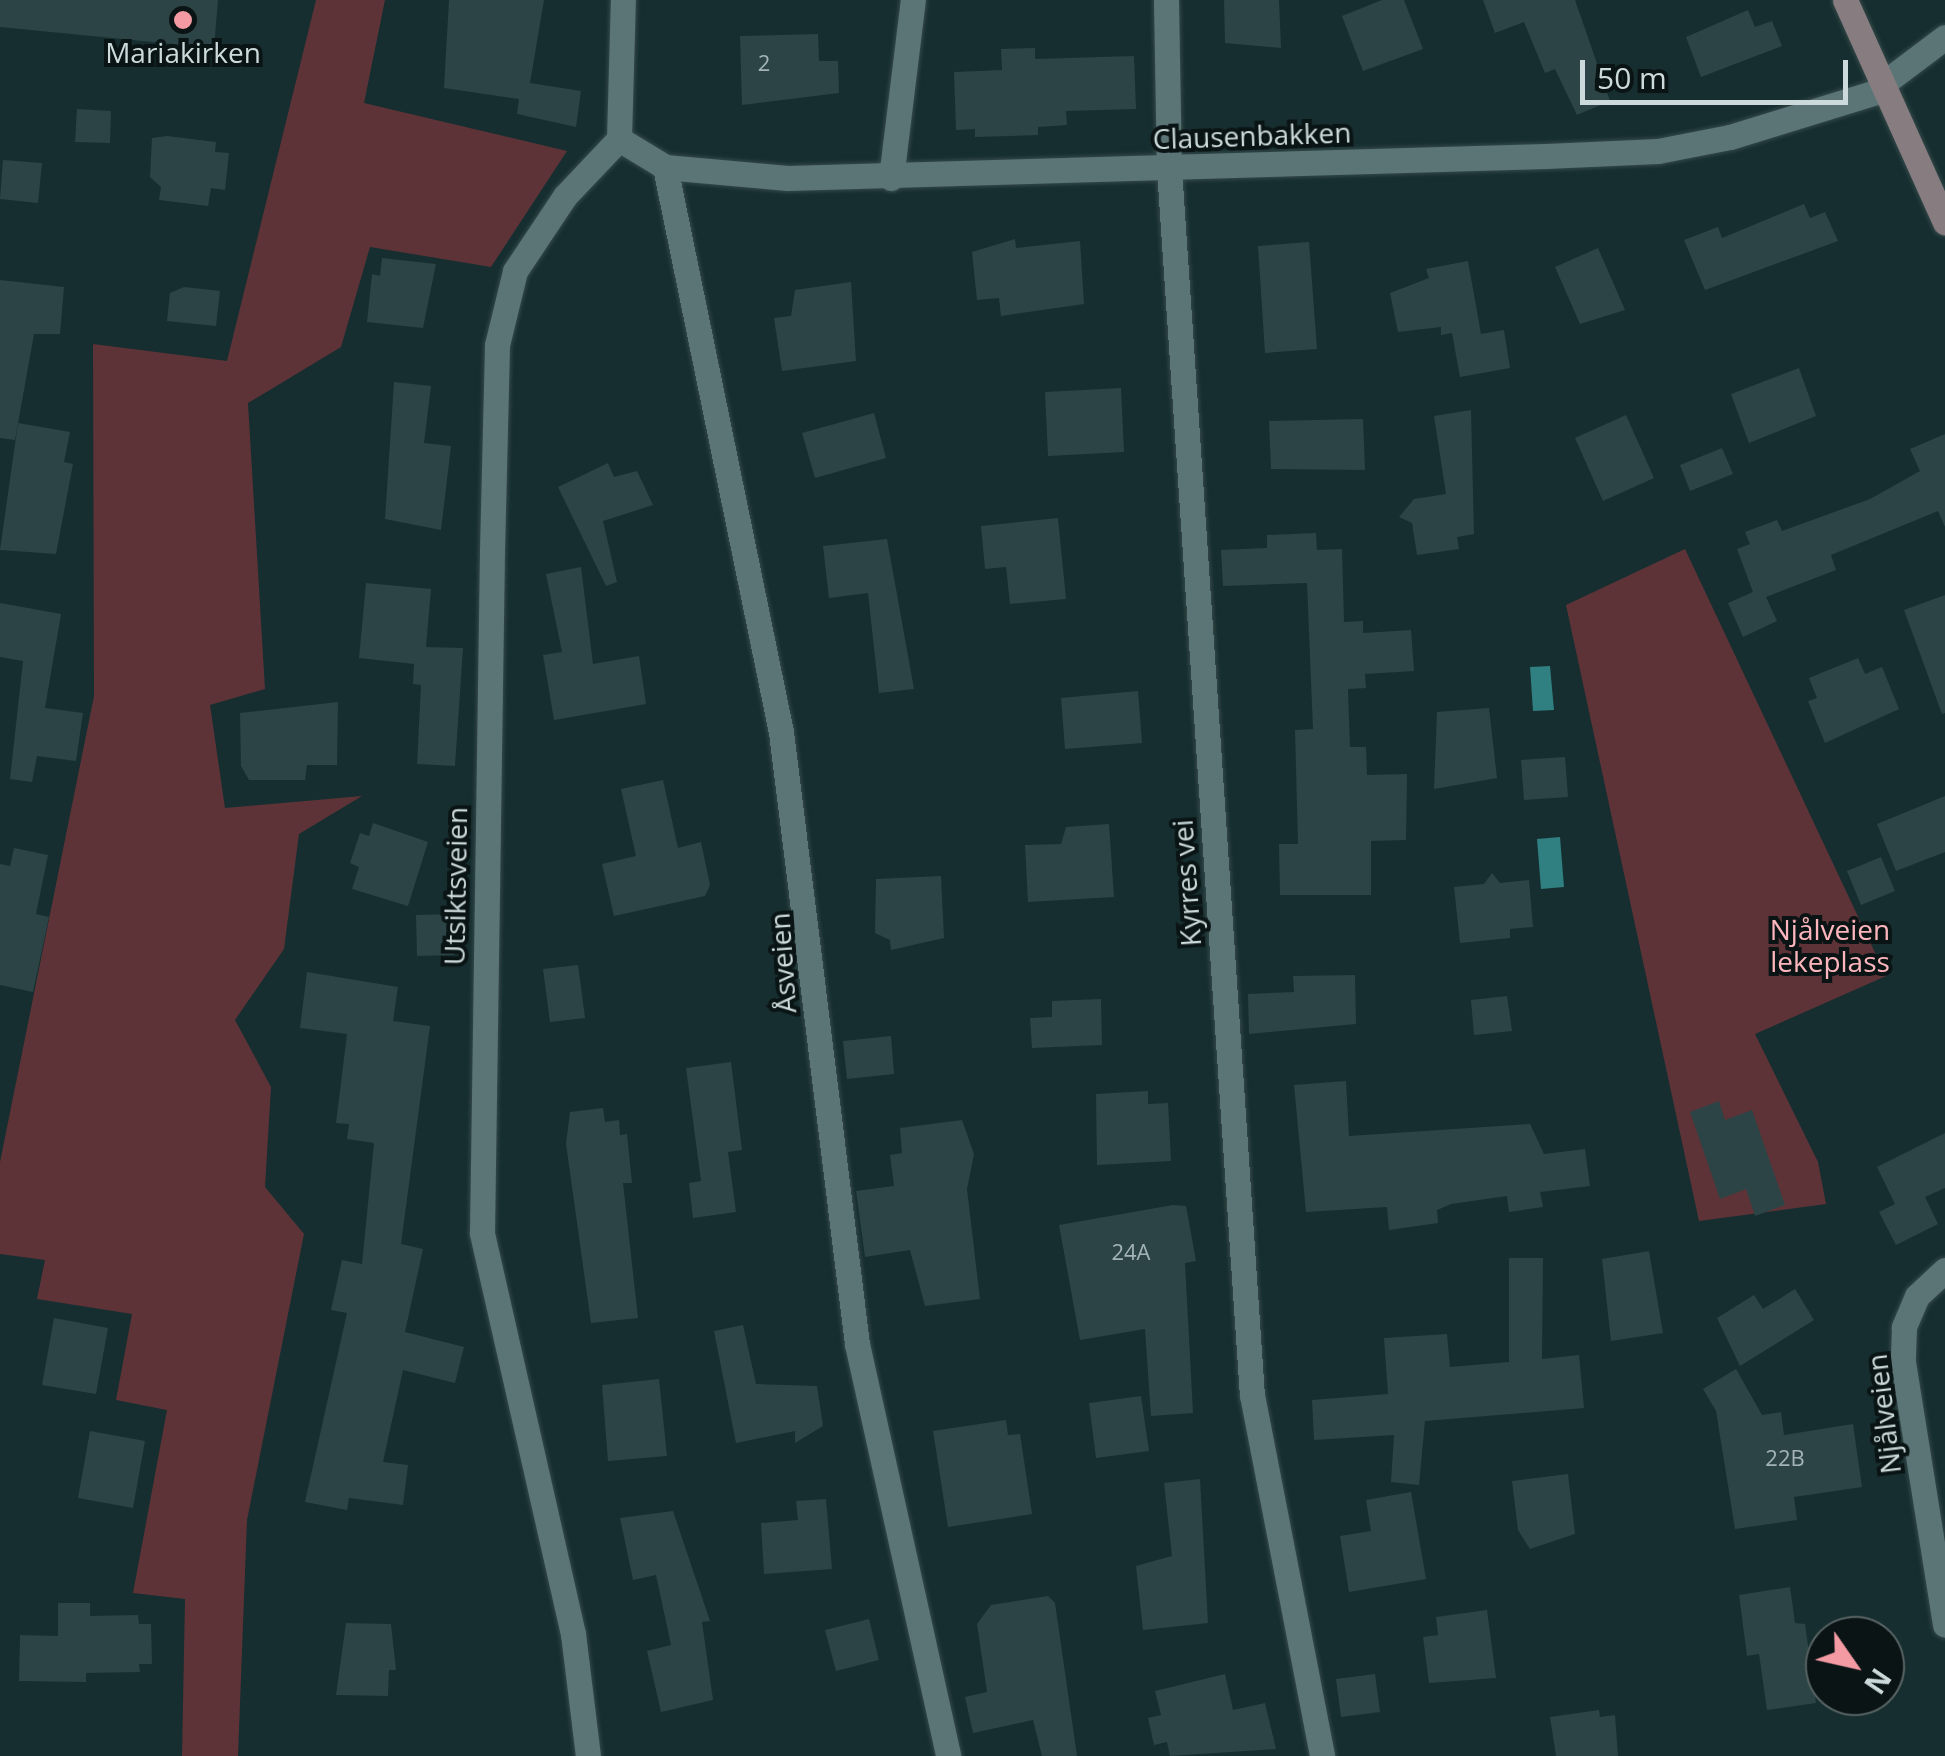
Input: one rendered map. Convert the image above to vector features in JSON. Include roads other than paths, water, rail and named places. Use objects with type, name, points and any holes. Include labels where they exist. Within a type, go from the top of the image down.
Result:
[{"type":"main road","points":[[1845,0],[1945,224]]},
{"type":"street","points":[[620,139],[627,45],[624,0]]},
{"type":"street","points":[[891,178],[913,0]]},
{"type":"street","name":"Kyrres vei","points":[[1166,0],[1169,169],[1252,1395],[1260,1467],[1322,1756]]},
{"type":"street","name":"Clausenbakken","points":[[620,139],[664,167],[891,178],[1658,151],[1817,114],[1885,86],[1945,37]]},
{"type":"street","name":"Utsiktsveien","points":[[588,1756],[573,1634],[482,1234],[486,845],[497,345],[515,271],[565,196],[620,139]]},
{"type":"street","name":"Åsveien","points":[[664,167],[781,732],[857,1344],[948,1756]]},
{"type":"street","name":"Njålveien","points":[[1945,1270],[1917,1296],[1904,1327],[1903,1362],[1945,1625]]},
{"type":"water","points":[[1550,666],[1554,710],[1533,711],[1530,667]]},
{"type":"water","points":[[1560,837],[1564,887],[1541,889],[1537,839]]},
{"type":"place","name":"Mariakirken","points":[[183,20]]},
{"type":"park label","name":"Njålveien lekeplass","points":[[1830,945]]}]
